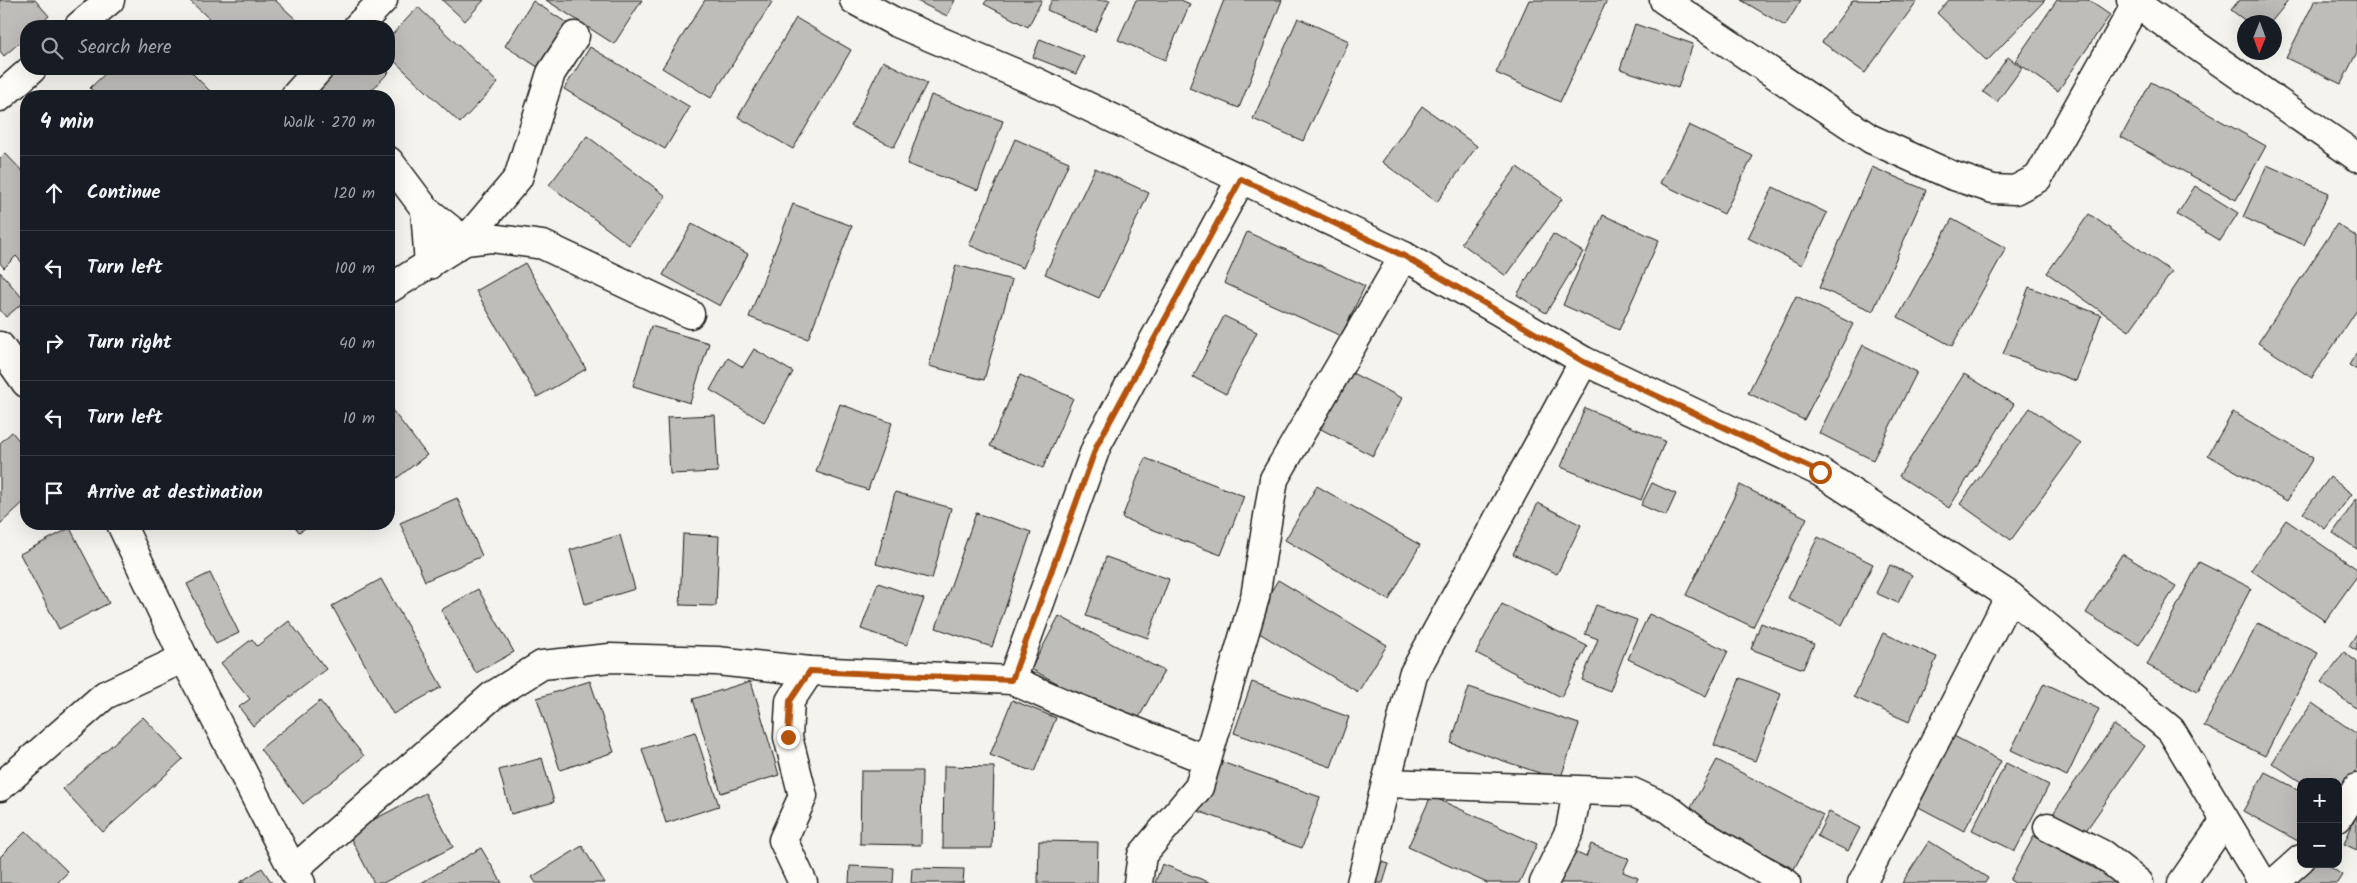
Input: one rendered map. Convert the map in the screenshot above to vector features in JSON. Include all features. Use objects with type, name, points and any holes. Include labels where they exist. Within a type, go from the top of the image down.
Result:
[{"type":"street","points":[[87,20],[110,0]]},
{"type":"street","points":[[854,0],[895,22],[1034,81],[1404,256],[1584,362],[1820,472],[2010,596],[2171,730],[2224,822],[2263,883]]},
{"type":"street","points":[[1664,0],[1871,139],[1950,175],[1993,189],[2015,190],[2038,178],[2133,2],[2357,157]]},
{"type":"street","points":[[395,285],[465,241],[518,178],[551,73],[575,36]]},
{"type":"street","points":[[0,97],[25,75]]},
{"type":"street","points":[[301,90],[314,75]]},
{"type":"street","points":[[395,169],[425,209],[465,241],[491,238],[543,245],[690,314]]},
{"type":"street","points":[[1012,680],[1097,445],[1241,179]]},
{"type":"street","points":[[425,209],[429,264]]},
{"type":"street","points":[[1138,883],[1142,855],[1199,786],[1255,597],[1274,479],[1404,256]]},
{"type":"street","points":[[0,346],[20,374]]},
{"type":"street","points":[[1361,883],[1413,675],[1584,362]]},
{"type":"street","points":[[124,530],[184,658],[297,877],[492,696],[542,665],[610,658],[716,660],[810,671],[1012,680],[1059,701],[1207,760]]},
{"type":"street","points":[[1862,883],[2010,596]]},
{"type":"street","points":[[0,787],[105,695],[184,658]]},
{"type":"street","points":[[802,883],[783,840],[803,796],[788,737],[790,701],[810,671]]},
{"type":"street","points":[[1386,783],[1632,792],[1667,808],[1698,832],[1786,883]]},
{"type":"street","points":[[2342,812],[2357,788]]},
{"type":"street","points":[[1544,883],[1570,830],[1577,791]]},
{"type":"street","points":[[2182,883],[2224,822]]},
{"type":"street","points":[[2048,826],[2102,854],[2139,883]]},
{"type":"street","points":[[2274,883],[2297,863]]},
{"type":"building","points":[[0,0],[35,0],[49,16],[45,20],[20,20],[20,42],[4,56],[0,51]]},
{"type":"building","points":[[189,0],[275,0],[297,20],[211,20]]},
{"type":"building","points":[[442,0],[484,0],[465,21]]},
{"type":"building","points":[[546,0],[642,0],[614,44]]},
{"type":"building","points":[[705,0],[768,0],[772,2],[711,98],[662,68]]},
{"type":"building","points":[[915,0],[955,0],[947,16]]},
{"type":"building","points":[[987,0],[1042,0],[1028,27],[984,4]]},
{"type":"building","points":[[1052,0],[1110,0],[1095,32],[1047,10]]},
{"type":"building","points":[[1136,0],[1181,0],[1190,4],[1165,60],[1118,40]]},
{"type":"building","points":[[1224,0],[1282,0],[1239,108],[1189,88]]},
{"type":"building","points":[[1529,0],[1607,0],[1560,102],[1496,73]]},
{"type":"building","points":[[1741,0],[1801,0],[1785,26]]},
{"type":"building","points":[[1853,0],[1917,1],[1865,73],[1822,42]]},
{"type":"building","points":[[1949,0],[2045,0],[1987,61],[1937,13]]},
{"type":"building","points":[[2057,0],[2088,0],[2110,15],[2058,91],[2015,61]]},
{"type":"building","points":[[2239,0],[2289,0],[2277,15],[2238,15],[2231,10]]},
{"type":"building","points":[[2315,0],[2357,0],[2357,52],[2341,84],[2286,58]]},
{"type":"building","points":[[533,1],[573,27],[544,71],[505,46]]},
{"type":"building","points":[[418,7],[498,83],[460,123],[395,62],[395,32]]},
{"type":"building","points":[[796,18],[851,50],[793,149],[738,117]]},
{"type":"building","points":[[1298,18],[1349,41],[1303,141],[1253,119]]},
{"type":"building","points":[[1635,24],[1693,44],[1678,88],[1620,69]]},
{"type":"building","points":[[1040,39],[1084,57],[1076,74],[1033,57]]},
{"type":"building","points":[[590,47],[690,107],[665,149],[564,89]]},
{"type":"building","points":[[2008,57],[2022,68],[1997,102],[1983,92]]},
{"type":"building","points":[[883,61],[927,83],[894,147],[851,126]]},
{"type":"building","points":[[104,75],[194,75],[209,90],[92,90],[90,88]]},
{"type":"building","points":[[325,75],[386,75],[372,90],[311,90]]},
{"type":"building","points":[[2151,82],[2266,146],[2236,200],[2121,137]]},
{"type":"building","points":[[931,95],[1003,121],[978,190],[907,164]]},
{"type":"building","points":[[1422,106],[1477,146],[1437,202],[1382,162]]},
{"type":"building","points":[[1689,125],[1753,156],[1724,214],[1660,183]]},
{"type":"building","points":[[587,136],[666,196],[629,245],[549,185]]},
{"type":"building","points":[[1015,139],[1069,162],[1023,268],[969,245]]},
{"type":"building","points":[[5,153],[20,169],[20,260],[16,256],[4,268],[0,263],[0,158]]},
{"type":"building","points":[[2267,165],[2329,193],[2304,245],[2243,217]]},
{"type":"building","points":[[1517,167],[1562,199],[1506,276],[1461,243]]},
{"type":"building","points":[[1872,167],[1926,190],[1873,311],[1819,288]]},
{"type":"building","points":[[1095,168],[1149,193],[1099,298],[1045,274]]},
{"type":"building","points":[[2195,186],[2238,213],[2220,241],[2177,215]]},
{"type":"building","points":[[1773,187],[1827,213],[1802,265],[1748,238]]},
{"type":"building","points":[[793,204],[852,226],[808,339],[749,317]]},
{"type":"building","points":[[2089,214],[2172,272],[2129,331],[2047,273]]},
{"type":"building","points":[[1603,215],[1659,240],[1619,330],[1563,305]]},
{"type":"building","points":[[1952,219],[2006,248],[1952,346],[1898,317]]},
{"type":"building","points":[[692,224],[748,254],[720,306],[663,275]]},
{"type":"building","points":[[2337,224],[2357,237],[2357,310],[2312,378],[2258,343]]},
{"type":"building","points":[[1247,232],[1365,286],[1341,336],[1224,283]]},
{"type":"building","points":[[1553,234],[1583,252],[1546,313],[1517,295]]},
{"type":"building","points":[[525,263],[586,369],[537,397],[476,291]]},
{"type":"building","points":[[956,265],[1012,280],[984,380],[929,366]]},
{"type":"building","points":[[0,272],[20,295],[20,305],[6,317],[0,310]]},
{"type":"building","points":[[2029,287],[2101,315],[2076,381],[2003,354]]},
{"type":"building","points":[[1796,296],[1853,324],[1804,420],[1748,393]]},
{"type":"building","points":[[1224,316],[1257,332],[1226,394],[1193,377]]},
{"type":"building","points":[[651,326],[709,343],[690,403],[633,386]]},
{"type":"building","points":[[1863,345],[1917,372],[1873,460],[1819,433]]},
{"type":"building","points":[[754,349],[793,372],[764,422],[710,390],[728,358],[743,367]]},
{"type":"building","points":[[2357,352],[2357,370],[2349,365]]},
{"type":"building","points":[[1344,369],[1402,398],[1373,456],[1315,426]]},
{"type":"building","points":[[1964,374],[2014,404],[1949,508],[1899,476]]},
{"type":"building","points":[[1020,375],[1073,398],[1043,468],[990,446]]},
{"type":"building","points":[[840,404],[892,423],[868,490],[816,472]]},
{"type":"building","points":[[1585,408],[1665,441],[1641,500],[1561,467]]},
{"type":"building","points":[[2030,408],[2081,444],[2011,540],[1960,504]]},
{"type":"building","points":[[2233,412],[2313,458],[2287,501],[2208,455]]},
{"type":"building","points":[[395,414],[427,455],[395,479]]},
{"type":"building","points":[[715,415],[718,472],[670,474],[667,417]]},
{"type":"building","points":[[12,432],[20,442],[20,506],[0,524],[0,443]]},
{"type":"building","points":[[1145,458],[1244,496],[1221,555],[1122,518]]},
{"type":"building","points":[[2330,477],[2352,494],[2325,529],[2303,513]]},
{"type":"building","points":[[1652,483],[1676,494],[1666,516],[1641,505]]},
{"type":"building","points":[[1740,485],[1807,518],[1753,627],[1686,595]]},
{"type":"building","points":[[1317,486],[1420,545],[1389,600],[1285,540]]},
{"type":"building","points":[[895,492],[951,508],[932,579],[876,564]]},
{"type":"building","points":[[457,498],[482,556],[425,581],[400,523]]},
{"type":"building","points":[[2357,498],[2357,549],[2333,533]]},
{"type":"building","points":[[1538,503],[1581,525],[1557,574],[1513,554]]},
{"type":"building","points":[[976,513],[1031,532],[992,647],[936,628]]},
{"type":"building","points":[[2286,520],[2357,569],[2357,576],[2325,621],[2251,570]]},
{"type":"building","points":[[66,530],[71,530],[109,603],[59,629],[20,554]]},
{"type":"building","points":[[683,534],[719,536],[716,606],[680,605]]},
{"type":"building","points":[[620,535],[635,589],[585,604],[570,550]]},
{"type":"building","points":[[1818,537],[1873,564],[1842,625],[1788,598]]},
{"type":"building","points":[[2122,554],[2176,586],[2139,645],[2086,613]]},
{"type":"building","points":[[1106,557],[1169,579],[1148,638],[1086,616]]},
{"type":"building","points":[[2199,562],[2251,588],[2198,691],[2147,665]]},
{"type":"building","points":[[1890,565],[1912,575],[1898,603],[1876,593]]},
{"type":"building","points":[[210,573],[239,633],[216,644],[187,584]]},
{"type":"building","points":[[381,579],[442,687],[393,714],[332,606]]},
{"type":"building","points":[[1278,580],[1387,645],[1358,692],[1249,627]]},
{"type":"building","points":[[878,583],[924,599],[907,645],[861,629]]},
{"type":"building","points":[[478,589],[514,652],[476,673],[441,610]]},
{"type":"building","points":[[1502,604],[1587,646],[1561,697],[1476,653]]},
{"type":"building","points":[[1596,605],[1637,620],[1610,691],[1582,680],[1598,639],[1585,634]]},
{"type":"building","points":[[1649,614],[1728,651],[1706,696],[1628,659]]},
{"type":"building","points":[[1059,616],[1164,671],[1135,725],[1031,669]]},
{"type":"building","points":[[289,621],[326,669],[253,726],[239,707],[250,699],[221,663],[252,639],[257,646]]},
{"type":"building","points":[[1761,623],[1814,644],[1803,669],[1751,649]]},
{"type":"building","points":[[2258,623],[2318,653],[2265,756],[2204,726]]},
{"type":"building","points":[[1883,633],[1937,657],[1909,722],[1854,697]]},
{"type":"building","points":[[2357,633],[2357,651],[2349,646]]},
{"type":"building","points":[[2344,652],[2357,662],[2357,709],[2321,683]]},
{"type":"building","points":[[1740,678],[1781,694],[1755,761],[1714,745]]},
{"type":"building","points":[[590,681],[614,752],[560,770],[537,698]]},
{"type":"building","points":[[751,681],[779,775],[721,793],[693,699]]},
{"type":"building","points":[[1252,682],[1349,717],[1331,767],[1234,733]]},
{"type":"building","points":[[2044,683],[2099,709],[2067,776],[2011,750]]},
{"type":"building","points":[[1469,687],[1579,724],[1560,780],[1451,743]]},
{"type":"building","points":[[1012,700],[1056,718],[1034,772],[990,755]]},
{"type":"building","points":[[320,701],[364,756],[303,804],[260,749]]},
{"type":"building","points":[[2312,703],[2357,734],[2357,769],[2342,791],[2342,778],[2297,779],[2272,763]]},
{"type":"building","points":[[143,717],[183,759],[103,832],[63,789]]},
{"type":"building","points":[[2114,725],[2145,746],[2080,839],[2050,818]]},
{"type":"building","points":[[695,732],[719,806],[666,823],[642,749]]},
{"type":"building","points":[[1950,734],[2001,761],[1964,831],[1913,804]]},
{"type":"building","points":[[542,758],[554,802],[511,814],[499,770]]},
{"type":"building","points":[[1213,759],[1320,797],[1302,848],[1195,810]]},
{"type":"building","points":[[1717,760],[1823,815],[1794,869],[1688,813]]},
{"type":"building","points":[[2006,763],[2049,785],[2015,851],[1972,830]]},
{"type":"building","points":[[944,766],[994,767],[992,848],[943,848]]},
{"type":"building","points":[[861,771],[922,771],[921,845],[860,844]]},
{"type":"building","points":[[2265,772],[2297,789],[2297,840],[2243,811]]},
{"type":"building","points":[[425,793],[453,847],[383,883],[374,883],[348,833]]},
{"type":"building","points":[[1431,796],[1537,844],[1519,883],[1487,883],[1408,847]]},
{"type":"building","points":[[1829,812],[1860,828],[1848,851],[1817,836]]},
{"type":"building","points":[[2357,814],[2357,850],[2344,844]]},
{"type":"building","points":[[26,831],[68,872],[57,883],[0,883],[0,857]]},
{"type":"building","points":[[2034,836],[2122,883],[2015,883],[2010,880]]},
{"type":"building","points":[[1039,841],[1098,842],[1097,883],[1038,883]]},
{"type":"building","points":[[1929,841],[1988,878],[1985,883],[1902,883]]},
{"type":"building","points":[[1591,844],[1629,859],[1623,872],[1638,878],[1636,883],[1559,883],[1572,851],[1586,857]]},
{"type":"building","points":[[582,846],[605,883],[536,883],[532,877]]},
{"type":"building","points":[[481,848],[502,883],[421,883]]},
{"type":"building","points":[[1375,860],[1389,864],[1383,883],[1368,883]]},
{"type":"building","points":[[1162,864],[1211,883],[1155,883]]},
{"type":"building","points":[[850,866],[894,868],[893,883],[849,883]]},
{"type":"building","points":[[262,868],[272,883],[239,883]]},
{"type":"building","points":[[912,868],[964,869],[963,883],[911,883]]},
{"type":"building","points":[[2306,868],[2332,868],[2342,875],[2337,883],[2296,883]]},
{"type":"route","points":[[788,737],[790,701],[810,671],[1012,680],[1097,445],[1241,179],[1404,256],[1584,362],[1820,472]]}]
